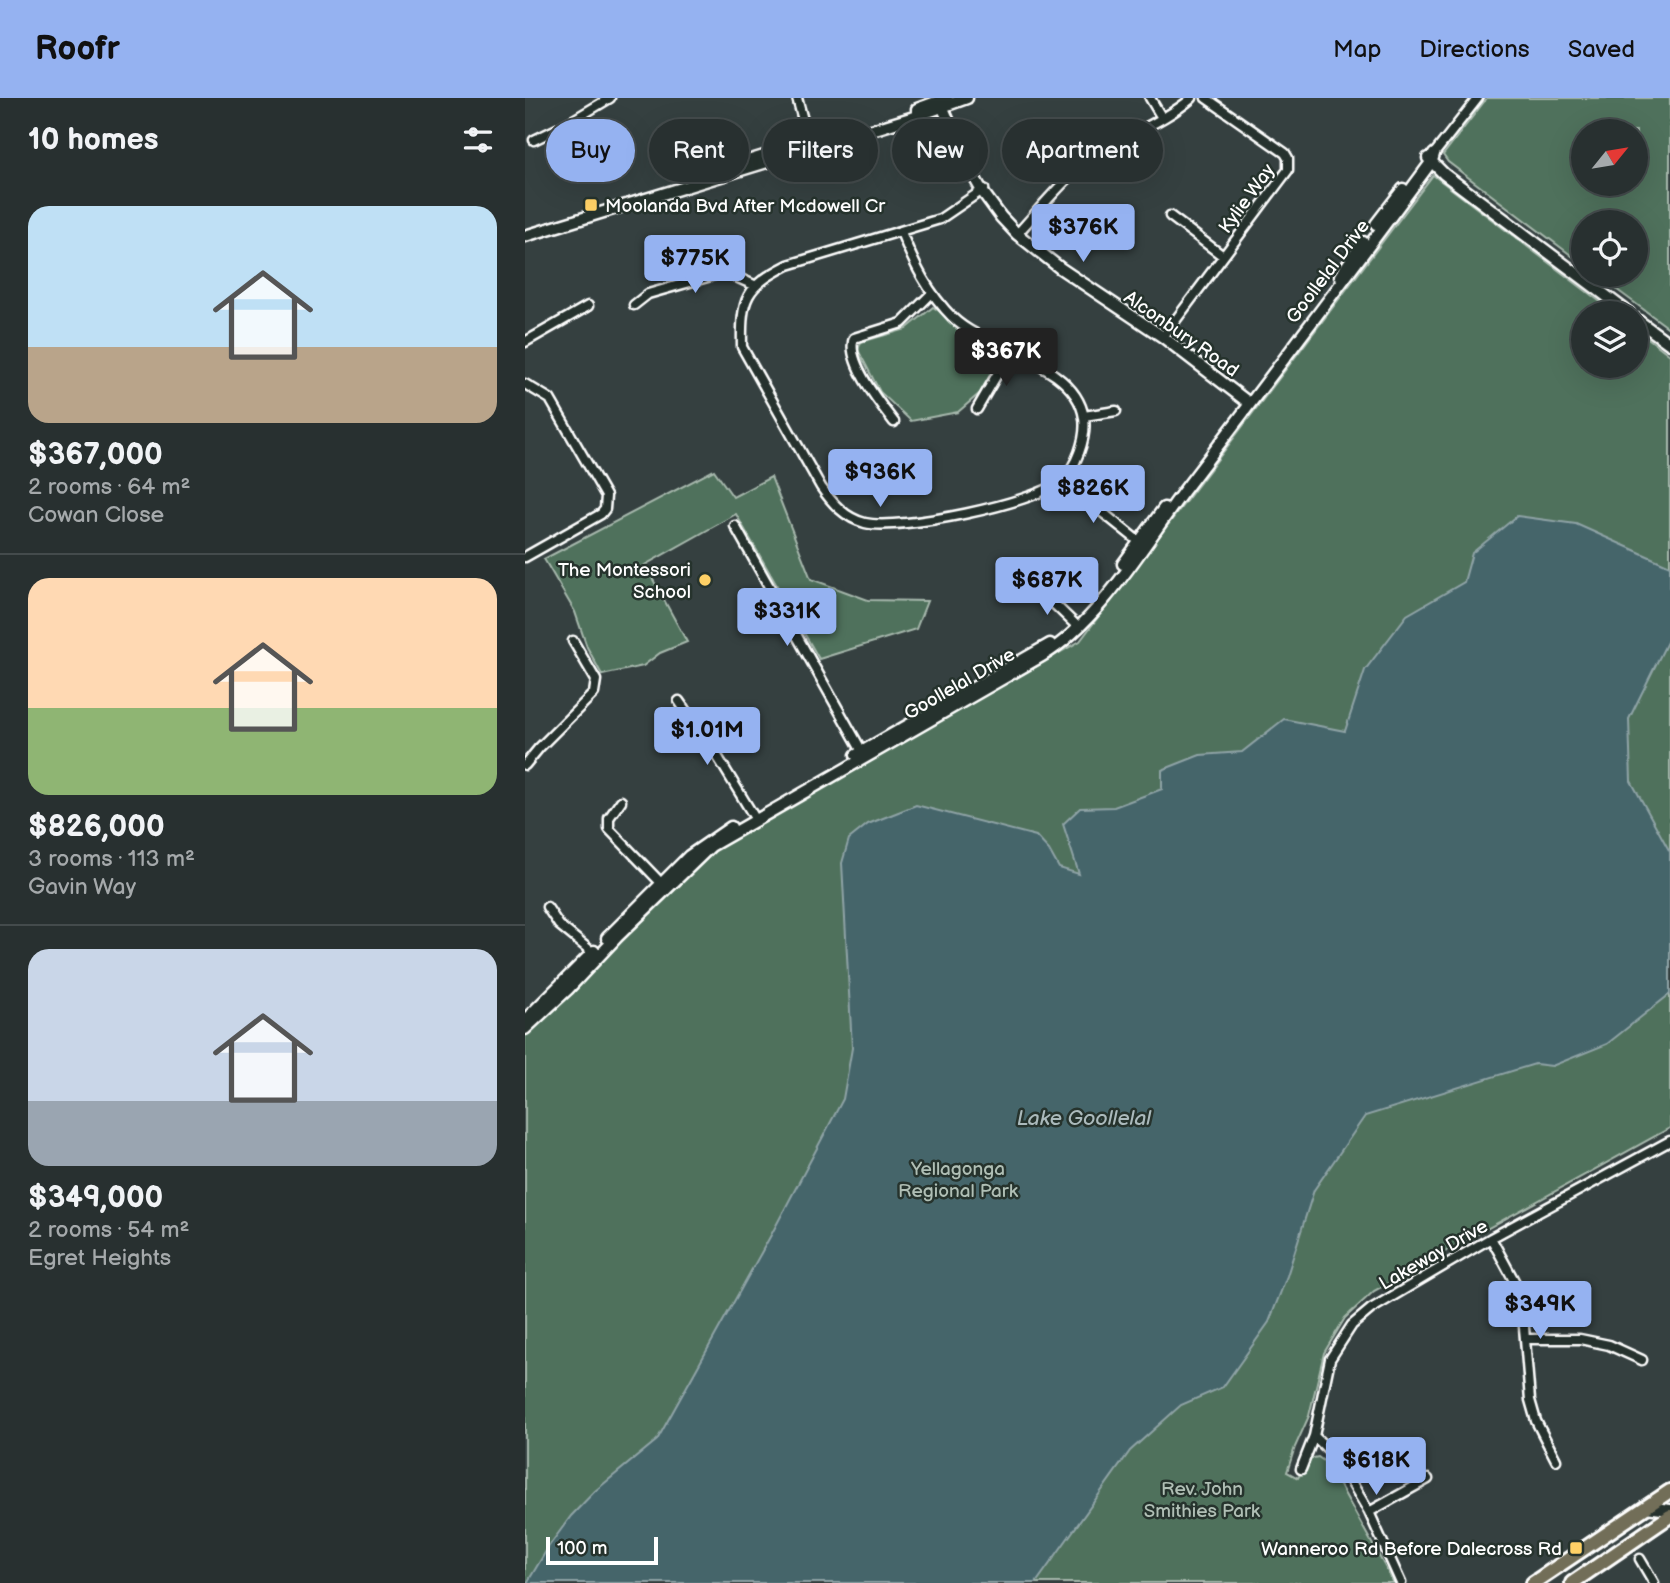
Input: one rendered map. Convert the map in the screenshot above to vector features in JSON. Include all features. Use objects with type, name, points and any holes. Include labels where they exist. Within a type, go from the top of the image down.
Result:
[{"type":"highway","points":[[1533,1583],[1670,1491]]},
{"type":"highway","points":[[1572,1583],[1670,1516]]},
{"type":"street","points":[[534,140],[610,98]]},
{"type":"street","points":[[797,98],[803,119]]},
{"type":"street","points":[[878,124],[945,102],[967,98]]},
{"type":"street","points":[[1150,98],[1162,118],[1192,98]]},
{"type":"street","name":"Kylie Way","points":[[1164,335],[1285,176],[1289,164],[1285,153],[1206,98]]},
{"type":"street","name":"Goollelal Drive","points":[[526,1023],[706,843],[863,755],[1077,626],[1478,98]]},
{"type":"street","name":"Alconbury Road","points":[[945,102],[983,190],[1000,217],[1060,268],[1164,335],[1249,399]]},
{"type":"street","points":[[525,230],[763,160]]},
{"type":"street","points":[[525,236],[763,161]]},
{"type":"street","points":[[1429,161],[1613,301]]},
{"type":"street","points":[[1019,232],[1067,182]]},
{"type":"street","points":[[901,232],[932,293],[955,320],[1010,352],[1030,360],[1062,380],[1070,389],[1084,416],[1081,446],[1062,480],[1042,492],[935,519],[875,524],[862,522],[835,506],[821,487],[742,346],[741,320],[754,285],[788,265],[940,219],[983,190]]},
{"type":"street","points":[[1170,216],[1223,256]]},
{"type":"street","points":[[634,305],[648,294],[725,272],[754,285]]},
{"type":"street","points":[[894,422],[874,395],[852,352],[852,343],[854,338],[862,334],[901,323],[932,293]]},
{"type":"street","points":[[525,342],[588,306]]},
{"type":"street","points":[[1648,328],[1670,344]]},
{"type":"street","points":[[977,409],[1010,352]]},
{"type":"street","points":[[525,384],[550,400],[606,496],[606,502],[601,514],[525,557]]},
{"type":"street","points":[[1084,416],[1116,411]]},
{"type":"street","points":[[1062,480],[1141,543]]},
{"type":"street","points":[[735,526],[863,755]]},
{"type":"street","points":[[1027,588],[1049,599],[1077,626]]},
{"type":"street","points":[[525,765],[594,694],[596,680],[573,641]]},
{"type":"street","points":[[679,701],[754,817]]},
{"type":"street","points":[[621,801],[609,818],[609,829],[663,886]]},
{"type":"street","points":[[547,907],[559,925],[595,955]]},
{"type":"street","name":"Lakeway Drive","points":[[1301,1469],[1314,1436],[1330,1359],[1352,1325],[1379,1304],[1491,1238],[1670,1141]]},
{"type":"street","points":[[1491,1238],[1517,1286],[1523,1315],[1530,1400],[1536,1421],[1556,1460]]},
{"type":"street","points":[[1525,1339],[1580,1339],[1609,1345],[1642,1360]]},
{"type":"street","points":[[1314,1436],[1337,1458],[1369,1512],[1401,1583]]},
{"type":"street","points":[[1369,1512],[1428,1479]]},
{"type":"street","points":[[1646,1507],[1670,1510]]},
{"type":"street","points":[[1640,1559],[1654,1583]]},
{"type":"green space","points":[[1487,98],[1670,98],[1670,329],[1648,313],[1648,301],[1632,301],[1613,287],[1648,287],[1648,210],[1571,210],[1571,255],[1448,162],[1443,155]]},
{"type":"green space","name":"Yellagonga Regional Park","points":[[1433,175],[1571,280],[1571,287],[1581,287],[1599,301],[1571,301],[1571,378],[1648,378],[1648,338],[1670,355],[1670,1128],[1374,1291],[1345,1318],[1324,1353],[1309,1416],[1287,1472],[1298,1478],[1309,1459],[1318,1457],[1328,1464],[1394,1583],[525,1583],[525,1033],[715,850],[1080,641]]},
{"type":"green space","points":[[933,307],[1002,353],[980,393],[958,412],[911,421],[880,392],[858,350],[861,342],[906,329]]},
{"type":"green space","points":[[714,470],[733,497],[771,477],[811,579],[868,600],[927,601],[916,629],[819,659],[736,514],[645,565],[687,642],[660,653],[643,666],[602,675],[587,647],[575,612],[544,559]]},
{"type":"water","name":"Lake Goollelal","points":[[1517,516],[1576,524],[1670,566],[1670,636],[1629,719],[1631,781],[1670,852],[1670,994],[1607,1044],[1552,1066],[1535,1064],[1365,1116],[1314,1190],[1287,1276],[1269,1322],[1223,1387],[1181,1405],[1130,1451],[1036,1583],[527,1583],[571,1516],[595,1491],[657,1440],[843,1099],[852,1048],[842,863],[849,839],[868,824],[916,805],[1036,836],[1049,850],[1059,868],[1079,874],[1063,824],[1080,808],[1114,807],[1162,789],[1162,770],[1200,755],[1242,752],[1284,719],[1345,731],[1365,670],[1407,615],[1464,582],[1472,553]]},
{"type":"place","name":"Moolanda Bvd After Mcdowell Cr","points":[[591,205]]},
{"type":"place","name":"The Montessori School","points":[[705,580]]},
{"type":"place","name":"Wanneroo Rd Before Dalecross Rd","points":[[1576,1548]]},
{"type":"park label","name":"Rev. John Smithies Park","points":[[1202,1499]]}]
